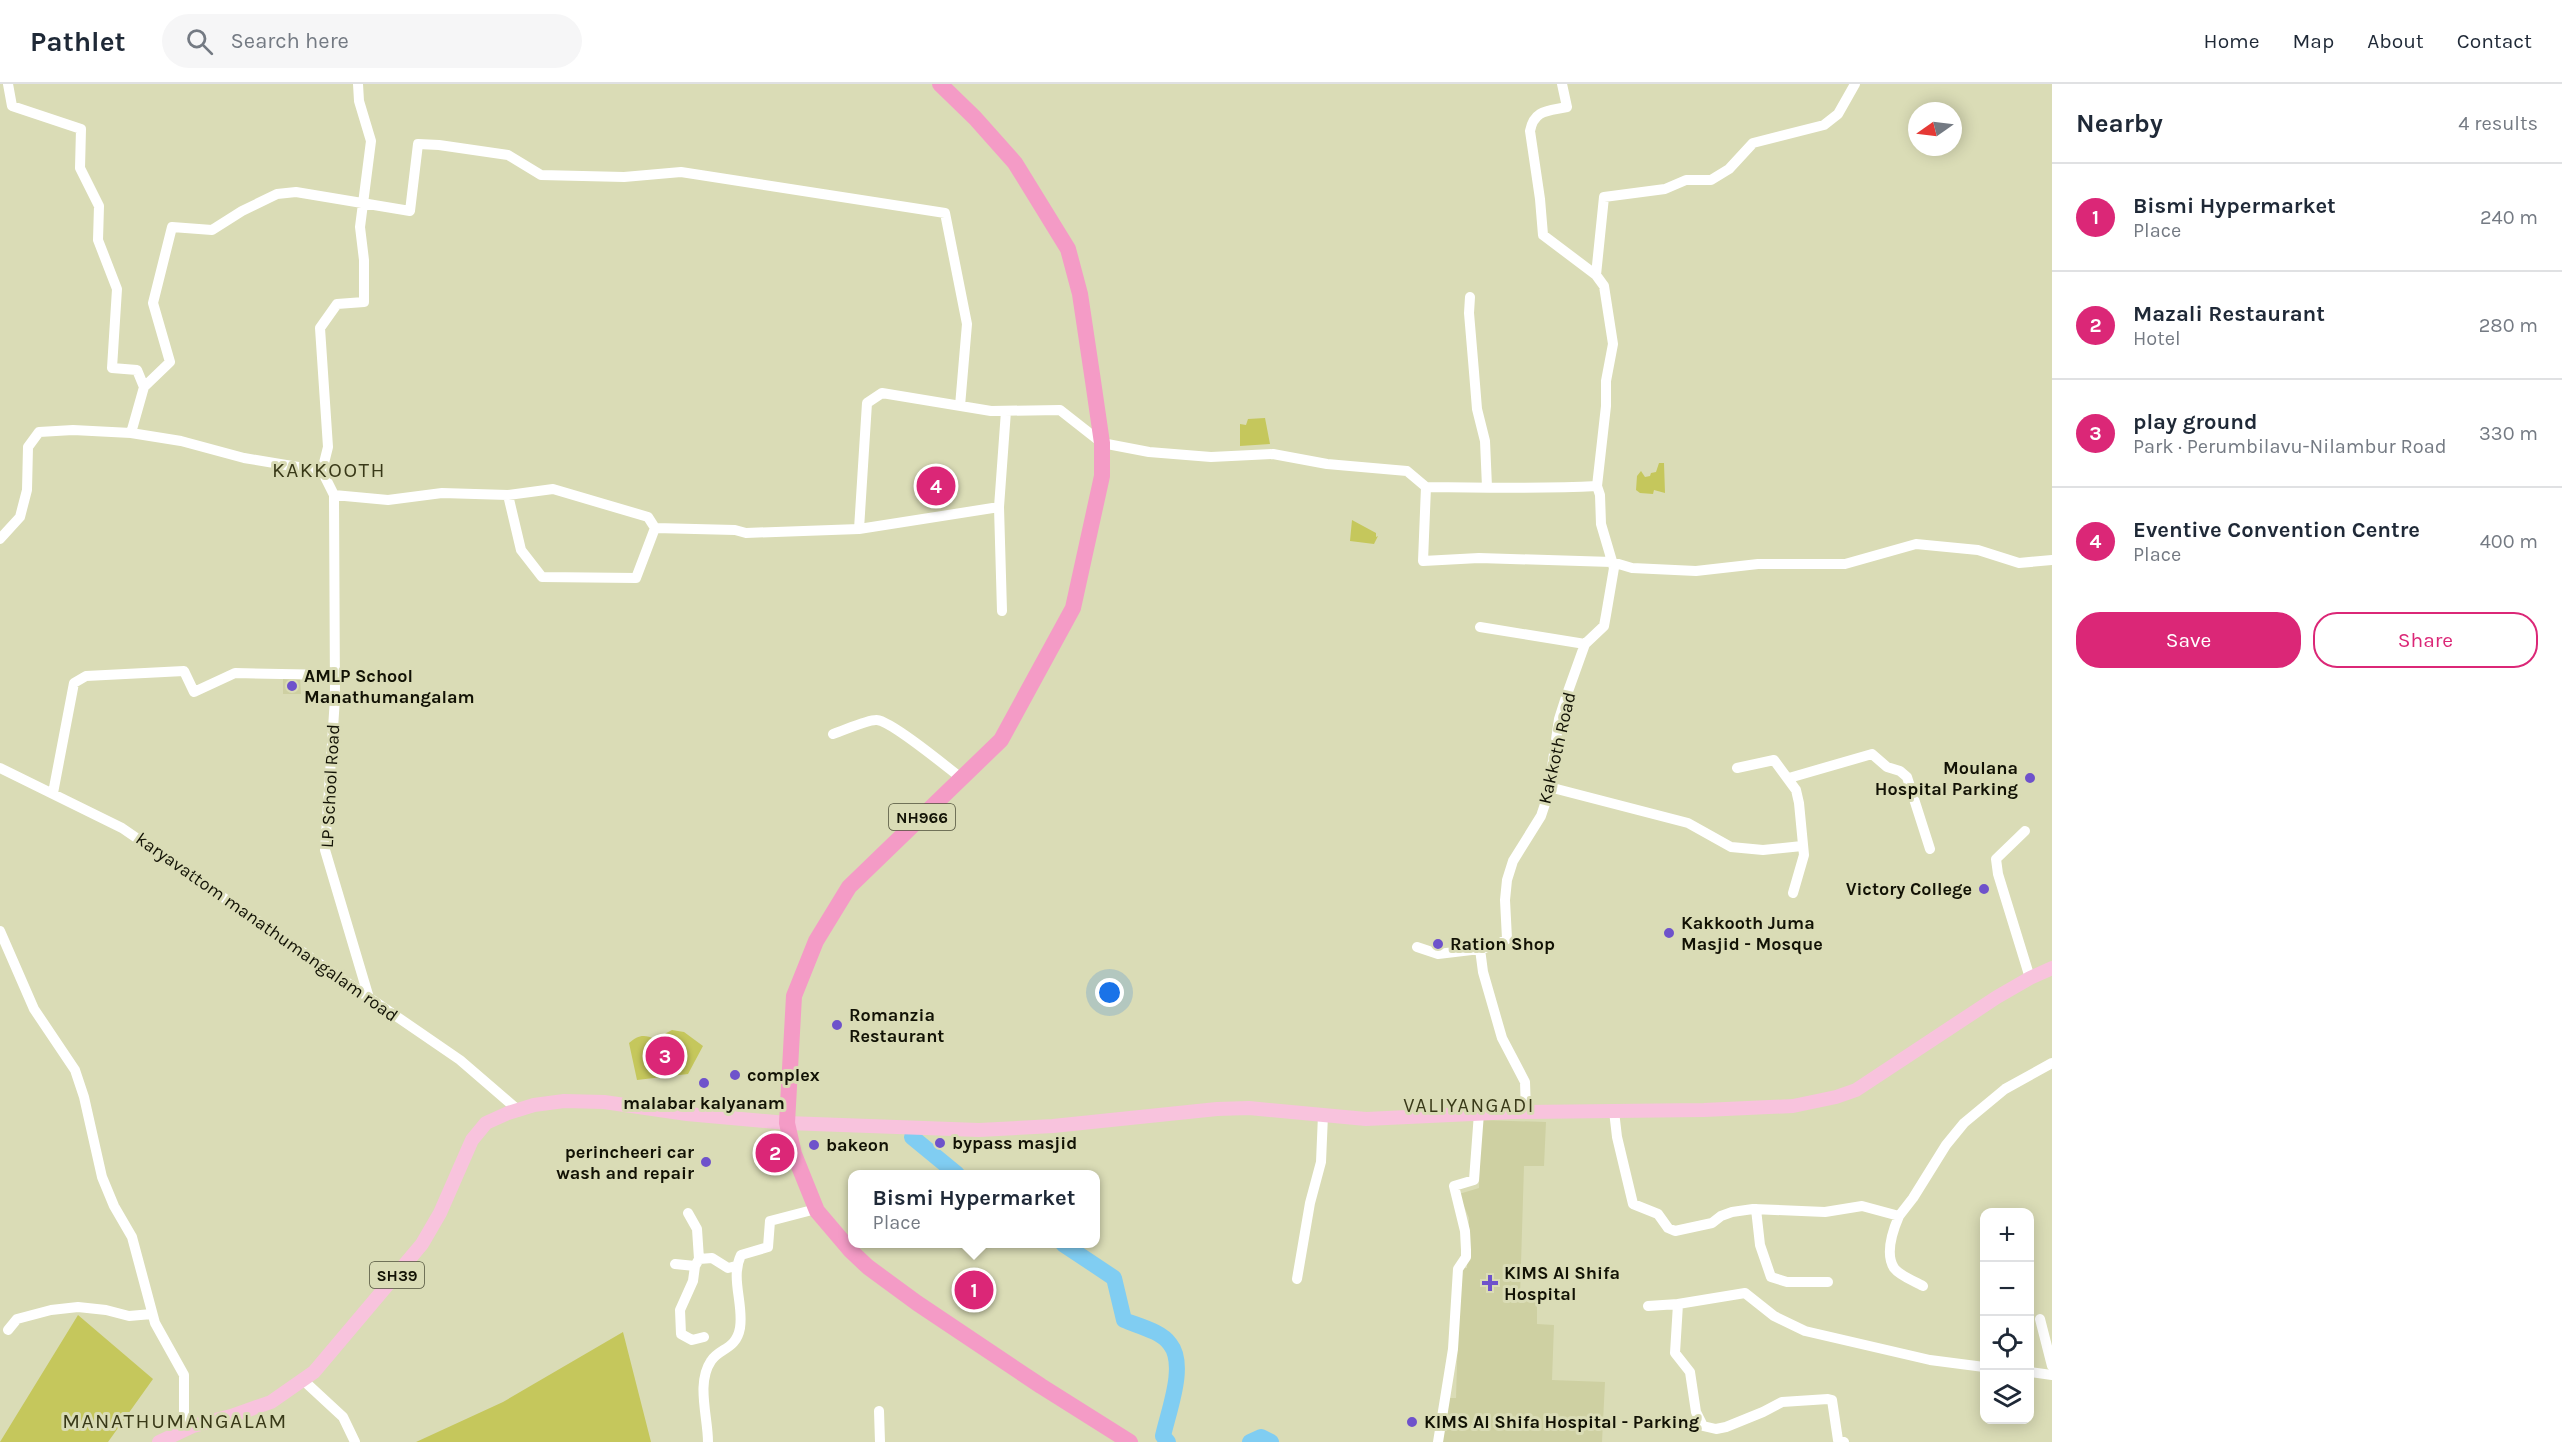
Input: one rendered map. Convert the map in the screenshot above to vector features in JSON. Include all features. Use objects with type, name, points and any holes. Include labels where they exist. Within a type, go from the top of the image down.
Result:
[{"type":"highway","name":"NH966","points":[[848,1248],[816,1209],[794,1154],[787,1123],[794,996],[816,941],[849,886],[1001,740],[1073,608],[1102,476],[1102,443],[1080,294],[1068,249],[1015,164],[975,118],[940,84]]},
{"type":"highway","name":"NH966","points":[[848,1248],[894,1286],[1041,1386],[1130,1442]]},
{"type":"main road","points":[[787,1123],[979,1130],[1053,1126],[1217,1109],[1249,1108],[1377,1119],[1479,1113],[1793,1106],[1836,1097],[1856,1090],[2030,978],[2052,968]]},
{"type":"main road","name":"SH39","points":[[159,1442],[184,1430],[271,1402],[314,1372],[422,1244],[440,1214],[472,1140],[486,1123],[518,1110],[564,1101],[604,1102],[687,1114],[787,1123]]},
{"type":"street","points":[[8,84],[12,106],[81,129],[80,168],[99,206],[98,240],[117,289],[112,368],[137,370],[144,387]]},
{"type":"street","points":[[358,84],[358,101],[371,141],[360,227],[364,260],[364,302],[337,304],[320,328],[328,447],[322,471],[334,495],[388,500],[442,493],[508,495],[553,489],[648,517],[655,528]]},
{"type":"street","points":[[1562,84],[1568,107],[1537,114],[1532,121],[1530,131],[1543,235],[1596,275]]},
{"type":"street","points":[[1596,275],[1604,197],[1665,189],[1686,180],[1710,180],[1735,164],[1753,143],[1824,126],[1838,114],[1854,84]]},
{"type":"street","points":[[131,433],[144,387],[170,362],[153,303],[172,227],[212,230],[242,211],[277,194],[296,192],[410,211],[418,144],[508,155],[542,175],[624,177],[681,172],[945,213],[967,324],[960,406]]},
{"type":"street","name":"Kakkoth Road","points":[[1418,947],[1438,954],[1495,946],[1507,939],[1506,880],[1513,861],[1541,816],[1549,787],[1559,719],[1585,644],[1604,626],[1614,568],[1601,524],[1600,495],[1597,486],[1606,406],[1606,381],[1613,344],[1604,286],[1596,275]]},
{"type":"street","points":[[1470,297],[1469,313],[1477,409],[1485,441],[1486,487]]},
{"type":"street","points":[[859,530],[867,403],[882,393],[991,411],[1060,410],[1102,443],[1149,452],[1211,457],[1273,454],[1327,464],[1407,471],[1426,487],[1486,487],[1514,490],[1597,486]]},
{"type":"street","points":[[1002,611],[999,507],[1006,411]]},
{"type":"street","points":[[0,539],[20,517],[27,490],[28,447],[39,432],[73,430],[131,433],[181,441],[244,458],[322,471]]},
{"type":"street","points":[[1426,487],[1423,561],[1479,558],[1612,561],[1632,568],[1696,570],[1758,564],[1845,564],[1916,544],[1978,550],[2019,563],[2052,560]]},
{"type":"street","name":"LP School Road","points":[[334,495],[335,675],[325,850],[369,998]]},
{"type":"street","points":[[508,495],[521,550],[542,577],[636,578],[655,528]]},
{"type":"street","points":[[655,528],[735,530],[746,533],[859,530],[999,507]]},
{"type":"street","points":[[1480,627],[1585,644]]},
{"type":"street","points":[[53,794],[74,683],[86,676],[184,671],[194,692],[236,673],[335,675]]},
{"type":"street","points":[[833,734],[876,720],[895,727],[961,778]]},
{"type":"street","points":[[1789,778],[1872,754],[1887,767],[1907,777],[1930,849]]},
{"type":"street","points":[[1737,768],[1774,760],[1796,790],[1804,855],[1793,893]]},
{"type":"street","name":"karyavattom manathumangalam road","points":[[0,768],[122,828],[460,1060],[518,1110]]},
{"type":"street","points":[[1549,787],[1688,823],[1731,847],[1763,850],[1802,846]]},
{"type":"street","points":[[2025,831],[1996,859],[1998,874],[2030,978]]},
{"type":"street","points":[[0,932],[34,1009],[75,1070],[84,1096],[102,1177],[114,1206],[132,1237],[152,1314],[184,1375],[184,1430]]},
{"type":"street","points":[[1480,949],[1483,972],[1502,1038],[1525,1082],[1526,1112]]},
{"type":"street","points":[[1923,1286],[1900,1273],[1892,1264],[1892,1237],[1899,1216],[1914,1198],[1946,1145],[1965,1124],[2005,1089],[2052,1063]]},
{"type":"street","points":[[1614,1111],[1631,1200],[1638,1208],[1658,1214],[1668,1228],[1683,1230],[1712,1224],[1721,1216],[1732,1212],[1756,1209],[1824,1212],[1862,1206],[1899,1216]]},
{"type":"street","points":[[1438,1442],[1453,1349],[1458,1269],[1466,1257],[1465,1231],[1454,1186],[1471,1183],[1474,1180],[1479,1113]]},
{"type":"street","points":[[1297,1279],[1310,1203],[1321,1162],[1323,1116]]},
{"type":"street","points":[[708,1442],[703,1378],[711,1359],[734,1343],[740,1328],[736,1266],[741,1256],[768,1247],[770,1221],[816,1209]]},
{"type":"street","points":[[1756,1209],[1760,1245],[1771,1277],[1787,1282],[1828,1282]]},
{"type":"street","points":[[688,1213],[697,1229],[697,1263],[693,1281],[680,1310],[681,1334],[692,1340],[704,1337]]},
{"type":"street","points":[[675,1264],[697,1263],[712,1258],[728,1268],[736,1266]]},
{"type":"street","points":[[1648,1306],[1678,1304],[1745,1293],[1774,1316],[1806,1331],[1930,1360],[1980,1366]]},
{"type":"street","points":[[1678,1304],[1675,1353],[1690,1372],[1696,1412],[1703,1426],[1716,1429],[1726,1427],[1782,1402],[1828,1399],[1832,1400],[1838,1440],[1844,1442]]},
{"type":"street","points":[[8,1330],[16,1319],[69,1308],[106,1310],[129,1317],[152,1314]]},
{"type":"street","points":[[2040,1319],[2052,1366]]},
{"type":"street","points":[[2034,1373],[2052,1375]]},
{"type":"street","points":[[303,1380],[343,1417],[355,1442]]},
{"type":"street","points":[[879,1411],[880,1442]]},
{"type":"shaded area","points":[[1265,418],[1270,444],[1240,446],[1240,424],[1246,425],[1248,419]]},
{"type":"shaded area","points":[[1659,463],[1664,463],[1665,493],[1654,490],[1653,494],[1640,493],[1636,490],[1637,476],[1641,471],[1645,477],[1650,476],[1651,473],[1656,472]]},
{"type":"shaded area","points":[[1352,520],[1376,533],[1376,537],[1378,536],[1374,544],[1350,541]]},
{"type":"shaded area","name":"AMLP School Manathumangalam","points":[[283,678],[300,678],[301,694],[283,694]]},
{"type":"shaded area","points":[[672,1030],[684,1032],[703,1046],[688,1074],[637,1080],[629,1043],[641,1036],[655,1039]]},
{"type":"shaded area","name":"KIMS Al Shifa Hospital","points":[[1481,1120],[1546,1122],[1544,1166],[1524,1166],[1520,1296],[1537,1297],[1537,1324],[1554,1325],[1552,1380],[1605,1382],[1602,1442],[1441,1442],[1447,1398],[1456,1398],[1460,1268],[1467,1268],[1469,1218],[1459,1194],[1479,1188]]},
{"type":"shaded area","points":[[78,1315],[153,1379],[108,1442],[0,1442]]},
{"type":"shaded area","points":[[623,1332],[651,1442],[416,1442],[503,1402]]},
{"type":"waterway","points":[[912,1137],[952,1170]]},
{"type":"waterway","points":[[1069,1248],[1114,1278],[1124,1320],[1149,1329],[1166,1339],[1175,1353],[1177,1376],[1163,1436],[1168,1442]]},
{"type":"waterway","points":[[1250,1442],[1261,1437],[1271,1442]]},
{"type":"place","name":"Eventive Convention Centre","points":[[936,486]]},
{"type":"place","name":"AMLP School Manathumangalam","points":[[292,686]]},
{"type":"place","name":"Moulana Hospital Parking","points":[[2030,778]]},
{"type":"place","name":"Victory College","points":[[1984,889]]},
{"type":"place","name":"Kakkooth Juma Masjid - Mosque","points":[[1669,933]]},
{"type":"place","name":"Ration Shop","points":[[1438,944]]},
{"type":"place","name":"Romanzia Restaurant","points":[[837,1025]]},
{"type":"place","name":"play ground","points":[[665,1056]]},
{"type":"place","name":"complex","points":[[735,1075]]},
{"type":"place","name":"malabar kalyanam","points":[[704,1083]]},
{"type":"place","name":"bypass masjid","points":[[940,1143]]},
{"type":"place","name":"bakeon","points":[[814,1145]]},
{"type":"place","name":"Mazali Restaurant","points":[[775,1153]]},
{"type":"place","name":"perincheeri car wash and repair","points":[[706,1162]]},
{"type":"place","name":"KIMS Al Shifa Hospital","points":[[1490,1283]]},
{"type":"place","name":"Bismi Hypermarket","points":[[974,1290]]},
{"type":"place","name":"KIMS Al Shifa Hospital - Parking","points":[[1412,1422]]},
{"type":"district","name":"KAKKOOTH","points":[[329,470]]},
{"type":"district","name":"VALIYANGADI","points":[[1469,1105]]},
{"type":"district","name":"MANATHUMANGALAM","points":[[175,1421]]}]
